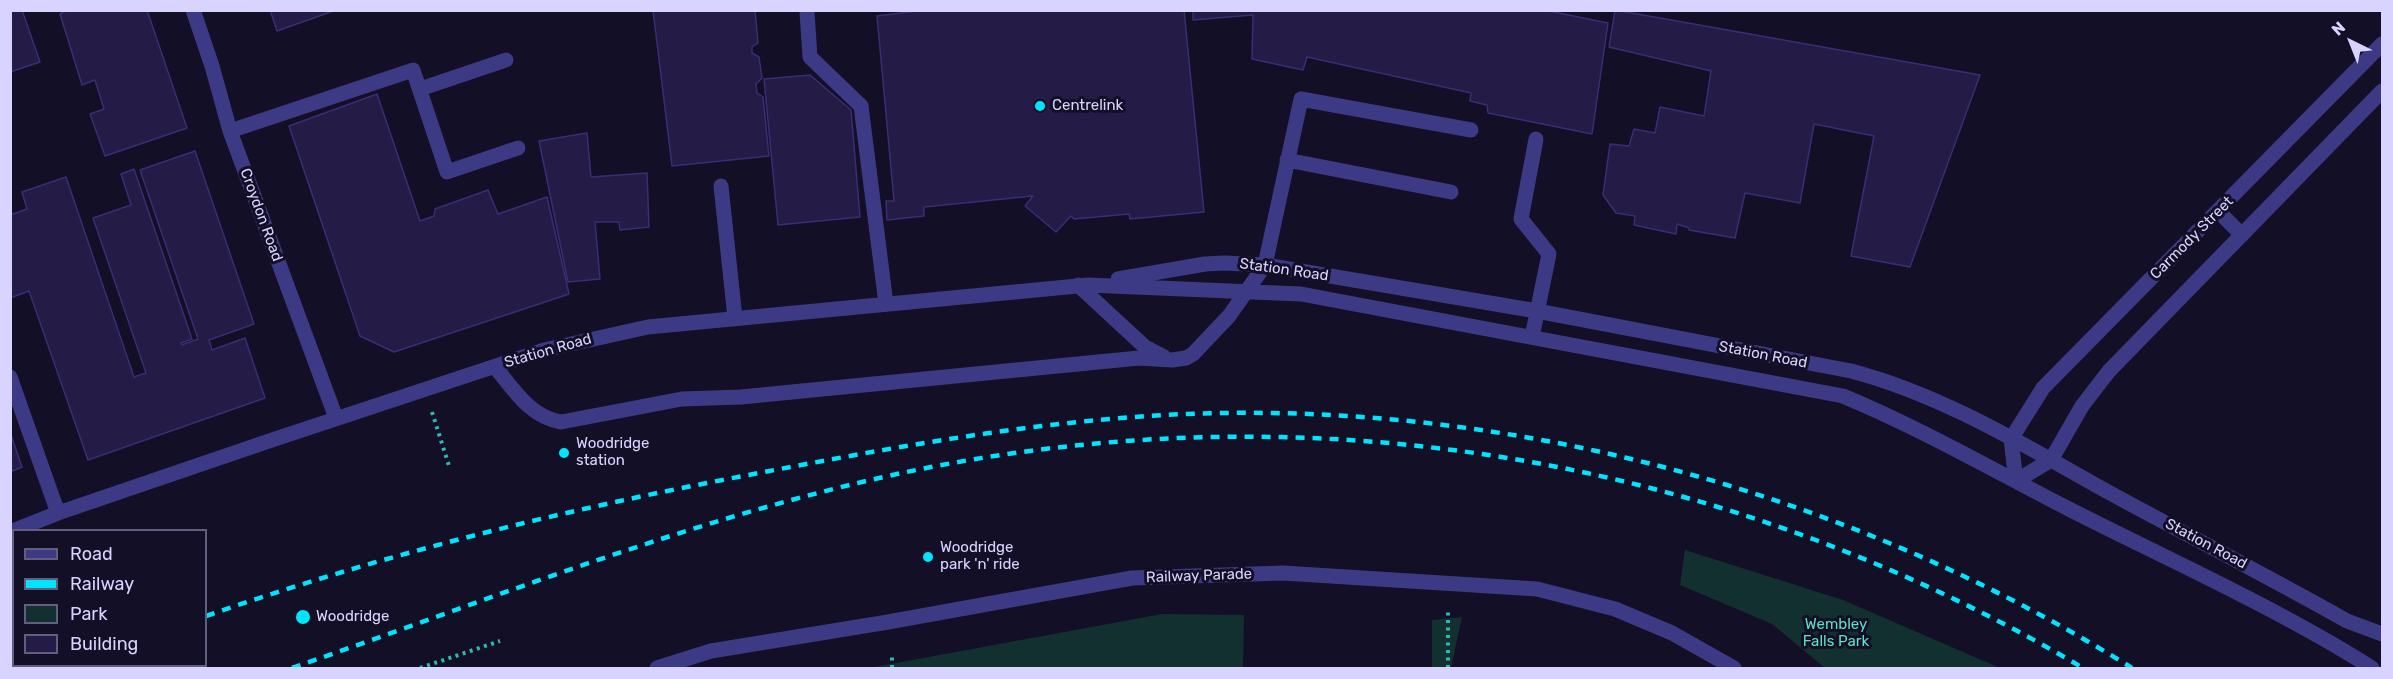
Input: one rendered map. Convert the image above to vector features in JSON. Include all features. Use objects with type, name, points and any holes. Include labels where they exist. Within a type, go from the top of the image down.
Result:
[{"type":"street","name":"Croydon Road","points":[[194,10],[230,131],[336,418]]},
{"type":"street","points":[[807,12],[810,57],[861,106],[886,304]]},
{"type":"street","name":"Carmody Street","points":[[2012,439],[2043,388],[2382,44]]},
{"type":"street","points":[[420,89],[506,60]]},
{"type":"street","points":[[230,131],[413,70],[447,172],[518,148]]},
{"type":"street","points":[[2012,439],[2016,481],[2051,460],[2082,406],[2100,381],[2382,91]]},
{"type":"street","points":[[495,367],[531,410],[547,420],[561,422],[682,399],[741,397],[1139,358],[1172,360],[1186,358],[1193,354],[1229,316],[1265,265],[1301,99],[1471,130]]},
{"type":"street","points":[[1532,337],[1549,254],[1521,219],[1536,139]]},
{"type":"street","points":[[1287,160],[1451,192]]},
{"type":"street","points":[[722,186],[735,318]]},
{"type":"street","points":[[2218,211],[2242,235]]},
{"type":"street","name":"Station Road","points":[[17,529],[336,418],[580,340],[648,327],[1083,285],[1205,264],[1224,263],[1265,265],[1537,311],[1851,371],[1913,391],[2012,439],[2347,621],[2382,634]]},
{"type":"street","points":[[1083,285],[1145,347],[1172,360]]},
{"type":"street","name":"Station Road","points":[[1083,285],[1301,294],[1843,396],[1889,415],[2302,626],[2372,669]]},
{"type":"street","points":[[1576,345],[1582,320]]},
{"type":"street","points":[[1810,389],[1816,365]]},
{"type":"street","points":[[10,376],[58,513]]},
{"type":"street","name":"Station Road","points":[[10,527],[30,523]]},
{"type":"street","name":"Railway Parade","points":[[657,669],[711,651],[1132,578],[1283,573],[1538,589],[1615,609],[1672,633],[1734,669]]},
{"type":"path","points":[[425,389],[450,469]]},
{"type":"path","points":[[1448,583],[1448,669]]},
{"type":"path","points":[[420,669],[500,641]]},
{"type":"path","points":[[892,655],[892,669]]},
{"type":"green space","name":"Wembley Falls Park","points":[[1685,550],[1843,600],[2000,668],[1825,668],[1772,624],[1680,585]]},
{"type":"green space","points":[[1162,614],[1244,615],[1243,668],[869,668]]},
{"type":"green space","points":[[1462,617],[1451,668],[1432,668],[1432,620]]},
{"type":"building","points":[[10,10],[22,10],[40,62],[10,72]]},
{"type":"building","points":[[67,10],[147,10],[187,128],[105,156],[90,114],[104,109],[95,80],[82,85],[60,14]]},
{"type":"building","points":[[270,10],[336,10],[277,31]]},
{"type":"building","points":[[653,10],[755,10],[758,43],[752,47],[752,53],[759,57],[762,78],[756,84],[757,93],[763,97],[769,156],[672,166]]},
{"type":"building","name":"Centrelink","points":[[925,10],[1184,10],[1204,212],[1130,219],[1129,214],[1074,219],[1071,216],[1056,232],[1025,206],[1033,196],[924,207],[924,216],[887,220],[886,201],[894,201],[877,16]]},
{"type":"building","points":[[1193,10],[1544,10],[1608,23],[1592,134],[1488,113],[1487,105],[1470,101],[1471,93],[1307,57],[1303,70],[1252,59],[1253,15],[1193,20]]},
{"type":"building","points":[[1615,10],[1980,75],[1910,267],[1851,256],[1874,136],[1814,124],[1800,203],[1745,193],[1735,238],[1689,230],[1677,224],[1676,234],[1634,225],[1635,216],[1616,213],[1603,195],[1610,144],[1629,146],[1634,129],[1655,133],[1660,107],[1704,116],[1711,71],[1609,47]]},
{"type":"building","points":[[810,75],[851,110],[860,217],[778,225],[764,79]]},
{"type":"building","points":[[377,94],[420,221],[434,216],[435,209],[488,190],[498,214],[547,197],[569,294],[394,352],[360,336],[289,126]]},
{"type":"building","points":[[587,133],[591,177],[647,173],[649,227],[620,230],[619,222],[595,222],[600,279],[568,282],[539,141]]},
{"type":"building","points":[[195,151],[254,324],[209,340],[212,350],[245,338],[265,398],[88,460],[29,291],[10,298],[10,215],[27,209],[22,192],[66,177],[134,377],[146,373],[93,218],[131,205],[121,174],[134,169],[192,339],[181,343],[182,345],[198,339],[140,170]]},
{"type":"building","points":[[10,432],[22,467],[10,472]]},
{"type":"railway","points":[[207,616],[342,572],[480,534],[619,501],[865,453],[1025,428],[1132,417],[1186,414],[1310,414],[1433,424],[1556,443],[1678,471],[1797,508],[1913,553],[2025,607],[2132,668]]},
{"type":"railway","points":[[292,668],[646,544],[718,521],[862,482],[1020,452],[1178,438],[1335,439],[1491,455],[1645,487],[1795,532],[1941,593],[2083,668]]},
{"type":"railway","points":[[65,668],[69,667]]},
{"type":"place","name":"Centrelink","points":[[1040,106]]},
{"type":"place","name":"Woodridge station","points":[[564,453]]},
{"type":"place","name":"Woodridge park 'n' ride","points":[[928,557]]},
{"type":"place","name":"Woodridge","points":[[303,617]]}]
